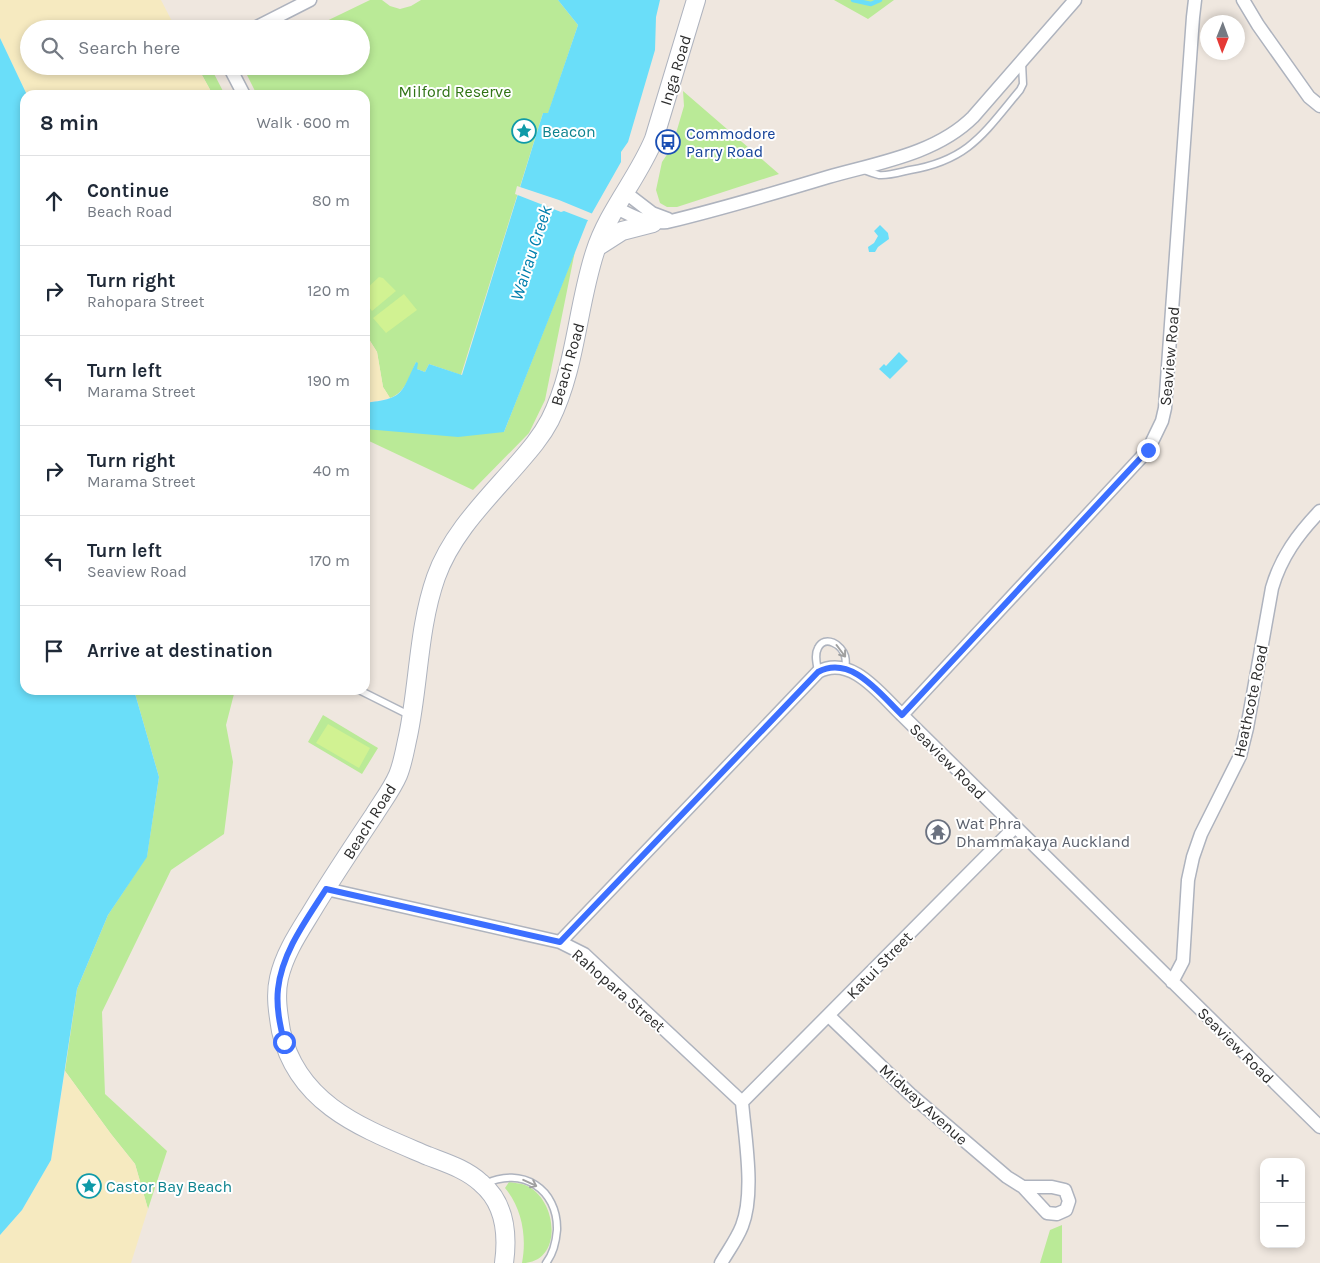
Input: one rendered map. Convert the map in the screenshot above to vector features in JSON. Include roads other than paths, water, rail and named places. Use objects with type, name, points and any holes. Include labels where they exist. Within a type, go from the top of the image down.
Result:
[{"type":"main road","name":"Inga Road","points":[[622,200],[648,154],[654,139],[696,0]]},
{"type":"main road","name":"Beach Road","points":[[504,1263],[506,1242],[503,1217],[493,1196],[484,1184],[464,1170],[383,1137],[345,1118],[312,1091],[300,1076],[284,1042],[278,1017],[278,990],[284,963],[298,935],[398,775],[412,716],[426,612],[436,577],[448,549],[462,529],[540,438],[551,418],[568,370],[596,247],[622,200]]},
{"type":"main road","points":[[596,247],[622,231],[653,223]]},
{"type":"street","points":[[271,20],[310,0]]},
{"type":"street","points":[[622,200],[628,215],[653,223],[667,222],[859,168],[942,141],[961,129],[1075,0]]},
{"type":"street","name":"Seaview Road","points":[[1195,0],[1165,408],[1162,421],[1148,450],[902,715],[1320,1127]]},
{"type":"street","points":[[1242,1],[1310,97],[1320,106]]},
{"type":"street","points":[[234,75],[241,90]]},
{"type":"street","points":[[622,200],[664,219],[680,219]]},
{"type":"street","name":"Heathcote Road","points":[[1172,982],[1184,961],[1188,880],[1192,857],[1201,834],[1240,756],[1247,728],[1272,588],[1277,571],[1293,543],[1320,511]]},
{"type":"street","points":[[560,942],[818,672],[831,667],[845,668],[866,681],[902,715]]},
{"type":"street","name":"Katui Street","points":[[742,1102],[1015,827]]},
{"type":"street","name":"Rahopara Street","points":[[326,889],[560,942],[584,954],[742,1102]]},
{"type":"street","name":"Midway Avenue","points":[[829,1016],[910,1094],[1007,1177],[1023,1187]]},
{"type":"street","points":[[722,1263],[742,1226],[747,1202],[748,1179],[742,1102]]},
{"type":"lane","points":[[859,168],[880,175],[928,167],[941,163],[966,149],[978,140],[1020,90],[1023,84],[1022,62]]},
{"type":"lane","points":[[818,672],[817,648],[822,643],[828,642],[833,642],[844,653],[846,658],[845,668]]},
{"type":"lane","points":[[369,695],[412,716]]},
{"type":"lane","points":[[484,1184],[494,1179],[525,1179],[534,1183],[546,1195],[556,1212],[557,1222],[556,1241],[546,1263]]},
{"type":"water","name":"Wairau Creek","points":[[558,0],[660,0],[656,17],[655,50],[628,142],[621,152],[621,162],[587,222],[504,432],[458,437],[370,429],[370,402],[394,397],[399,393],[407,382],[416,362],[418,363],[417,369],[425,372],[429,364],[462,375],[543,113],[548,113],[578,25]]},
{"type":"water","points":[[0,38],[25,90],[20,90],[20,695],[135,695],[159,777],[147,857],[108,915],[77,989],[51,1160],[22,1210],[0,1235]]},
{"type":"water","points":[[880,225],[888,233],[889,239],[878,247],[875,252],[869,252],[868,247],[874,243],[878,236],[874,231]]},
{"type":"water","points":[[899,352],[908,361],[890,379],[879,369],[884,364],[886,366]]},
{"type":"waterway","points":[[853,0],[871,4],[880,0]]},
{"type":"place","name":"Beacon","points":[[524,131]]},
{"type":"place","name":"Commodore Parry Road","points":[[668,142]]},
{"type":"place","name":"Wat Phra Dhammakaya Auckland","points":[[938,832]]},
{"type":"place","name":"Castor Bay Beach","points":[[89,1186]]},
{"type":"park label","name":"Milford Reserve","points":[[455,91]]}]
